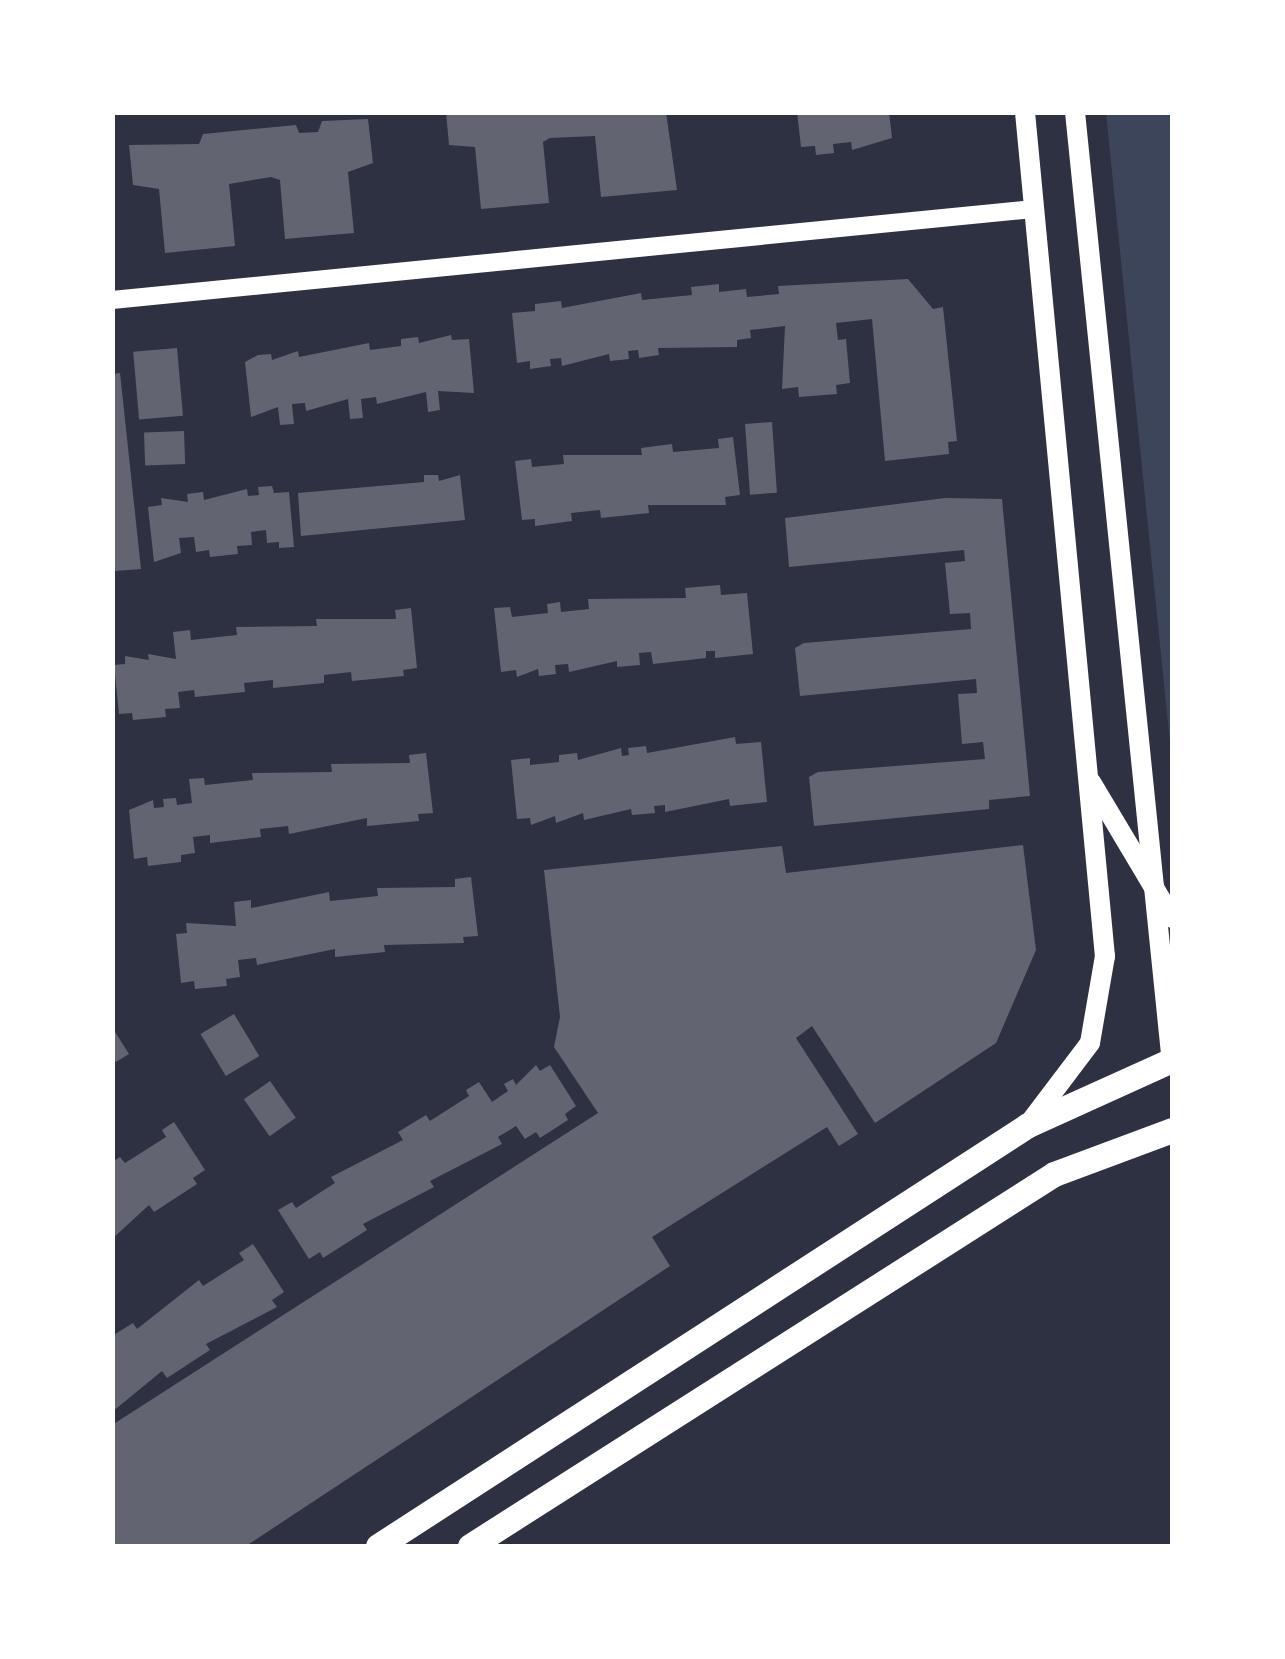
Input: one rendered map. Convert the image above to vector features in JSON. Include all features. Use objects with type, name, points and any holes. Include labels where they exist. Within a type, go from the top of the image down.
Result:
[{"type":"main road","points":[[1025,112],[1104,956],[1090,1044],[1028,1125]]},
{"type":"main road","points":[[378,1546],[1028,1125],[1171,1062],[1148,877],[1075,112]]},
{"type":"main road","points":[[1088,777],[1172,918]]},
{"type":"main road","points":[[470,1546],[1054,1174],[1172,1130]]},
{"type":"street","points":[[112,300],[1034,208]]},
{"type":"shaded area","points":[[1106,113],[1172,113],[1172,763]]},
{"type":"building","points":[[446,112],[666,112],[677,190],[601,197],[595,136],[550,138],[543,142],[549,203],[481,209],[475,147],[449,145]]},
{"type":"building","points":[[797,112],[889,112],[892,138],[852,150],[851,142],[833,144],[834,153],[816,155],[815,146],[801,147]]},
{"type":"building","points":[[368,119],[373,163],[348,172],[354,233],[285,239],[280,180],[271,177],[229,184],[235,246],[165,253],[159,189],[133,185],[129,145],[199,144],[203,134],[296,125],[299,133],[318,132],[322,121]]},
{"type":"building","points":[[908,279],[933,309],[943,307],[957,441],[948,442],[949,454],[885,461],[872,319],[836,323],[838,340],[846,339],[850,383],[836,385],[837,394],[799,397],[798,387],[782,389],[785,326],[750,330],[751,338],[737,340],[737,347],[658,348],[659,355],[639,358],[638,350],[628,351],[629,359],[610,361],[609,354],[562,366],[561,358],[550,359],[551,366],[530,369],[530,361],[517,363],[512,313],[535,311],[535,304],[561,301],[562,308],[641,293],[642,300],[692,295],[691,287],[719,284],[719,292],[746,289],[747,297],[779,294],[778,286]]},
{"type":"building","points":[[451,335],[452,340],[469,339],[474,393],[438,391],[440,410],[428,412],[426,392],[377,404],[376,397],[361,399],[363,418],[350,419],[348,399],[306,411],[305,403],[292,404],[294,424],[280,425],[278,407],[251,417],[245,362],[258,355],[271,354],[272,360],[298,351],[299,357],[369,343],[370,350],[401,346],[401,339],[418,337],[419,343]]},
{"type":"building","points":[[177,348],[183,416],[139,420],[133,352]]},
{"type":"building","points":[[120,373],[141,569],[115,571],[112,374]]},
{"type":"building","points":[[772,422],[777,493],[750,495],[745,424]]},
{"type":"building","points":[[184,431],[185,464],[145,465],[144,432]]},
{"type":"building","points":[[733,437],[740,495],[725,497],[726,505],[648,505],[649,513],[601,518],[600,510],[571,513],[572,521],[535,526],[535,519],[522,520],[515,461],[531,459],[532,467],[564,464],[563,455],[642,455],[641,448],[672,444],[673,452],[719,448],[718,439]]},
{"type":"building","points":[[424,475],[438,475],[439,481],[460,475],[465,520],[301,536],[298,493],[424,482]]},
{"type":"building","points":[[272,486],[274,493],[289,492],[294,547],[279,548],[279,542],[267,543],[266,530],[251,532],[252,545],[237,546],[238,554],[210,557],[209,550],[196,552],[194,537],[179,538],[181,553],[154,562],[148,507],[162,505],[161,498],[188,502],[187,494],[203,492],[204,500],[247,489],[248,496],[259,495],[258,487]]},
{"type":"building","points":[[945,498],[1002,499],[1030,796],[989,800],[989,809],[814,826],[809,777],[818,772],[985,759],[983,742],[962,744],[958,694],[977,693],[976,679],[800,696],[795,648],[804,643],[971,629],[970,613],[950,614],[945,563],[965,561],[964,550],[789,567],[785,518]]},
{"type":"building","points":[[720,585],[721,595],[747,593],[753,654],[715,658],[715,651],[706,651],[706,658],[653,664],[651,652],[639,653],[640,665],[617,667],[617,661],[569,672],[568,664],[555,665],[556,674],[539,676],[538,669],[517,677],[516,670],[501,672],[494,608],[510,607],[512,617],[548,613],[547,604],[560,602],[561,612],[589,609],[588,599],[686,598],[685,588]]},
{"type":"building","points":[[411,608],[417,668],[403,670],[404,676],[352,681],[351,672],[324,675],[324,683],[273,688],[273,680],[244,683],[245,692],[195,697],[194,690],[178,692],[180,708],[165,709],[166,717],[133,720],[132,713],[119,714],[114,665],[125,664],[125,656],[149,660],[148,654],[176,659],[173,632],[190,630],[191,640],[237,635],[236,627],[317,626],[316,619],[396,619],[395,610]]},
{"type":"building","points":[[735,737],[736,744],[761,742],[767,802],[730,806],[729,799],[665,812],[665,805],[654,806],[655,813],[632,815],[631,809],[584,820],[583,813],[556,823],[555,816],[531,825],[530,818],[517,819],[511,760],[530,758],[530,765],[559,762],[559,755],[577,753],[578,760],[621,748],[622,756],[629,755],[628,748],[646,746],[647,753]]},
{"type":"building","points":[[426,753],[433,813],[418,814],[419,821],[367,826],[367,818],[289,834],[288,826],[260,829],[261,837],[210,843],[210,835],[193,837],[195,853],[181,855],[181,862],[148,866],[147,857],[134,859],[129,810],[153,800],[154,808],[164,807],[163,799],[176,798],[177,805],[192,803],[189,779],[204,778],[205,785],[253,780],[252,773],[332,772],[331,764],[410,763],[409,755]]},
{"type":"building","points":[[1023,845],[1036,950],[996,1043],[875,1123],[812,1026],[796,1038],[858,1134],[839,1146],[827,1127],[652,1237],[670,1266],[246,1546],[112,1546],[112,1425],[598,1113],[554,1047],[560,1017],[544,870],[782,846],[786,873]]},
{"type":"building","points":[[471,877],[478,936],[463,937],[464,943],[384,945],[385,952],[335,957],[335,949],[257,965],[256,958],[238,960],[240,977],[226,979],[227,986],[195,989],[194,981],[181,983],[176,934],[187,933],[186,923],[236,926],[234,902],[251,900],[251,908],[329,892],[330,901],[378,896],[377,888],[455,887],[455,879]]},
{"type":"building","points":[[234,1014],[259,1056],[226,1076],[201,1034]]},
{"type":"building","points":[[112,1027],[129,1054],[116,1062],[112,1057]]},
{"type":"building","points":[[536,1065],[540,1071],[550,1065],[576,1106],[565,1114],[568,1120],[540,1138],[536,1132],[525,1139],[516,1126],[498,1137],[502,1144],[430,1181],[434,1187],[363,1224],[367,1230],[323,1258],[320,1252],[309,1259],[278,1210],[292,1202],[296,1208],[335,1183],[331,1177],[403,1140],[398,1132],[426,1115],[430,1121],[469,1096],[466,1090],[479,1082],[492,1102],[508,1091],[504,1084],[513,1079],[516,1085]]},
{"type":"building","points":[[270,1081],[296,1118],[270,1136],[244,1099]]},
{"type":"building","points":[[174,1122],[205,1170],[193,1178],[197,1184],[154,1212],[149,1205],[112,1239],[112,1162],[120,1157],[125,1163],[166,1137],[162,1130]]},
{"type":"building","points":[[253,1244],[284,1292],[272,1300],[277,1307],[206,1344],[210,1350],[167,1378],[162,1371],[112,1412],[112,1336],[133,1323],[137,1329],[199,1280],[203,1286],[244,1260],[239,1253]]}]
